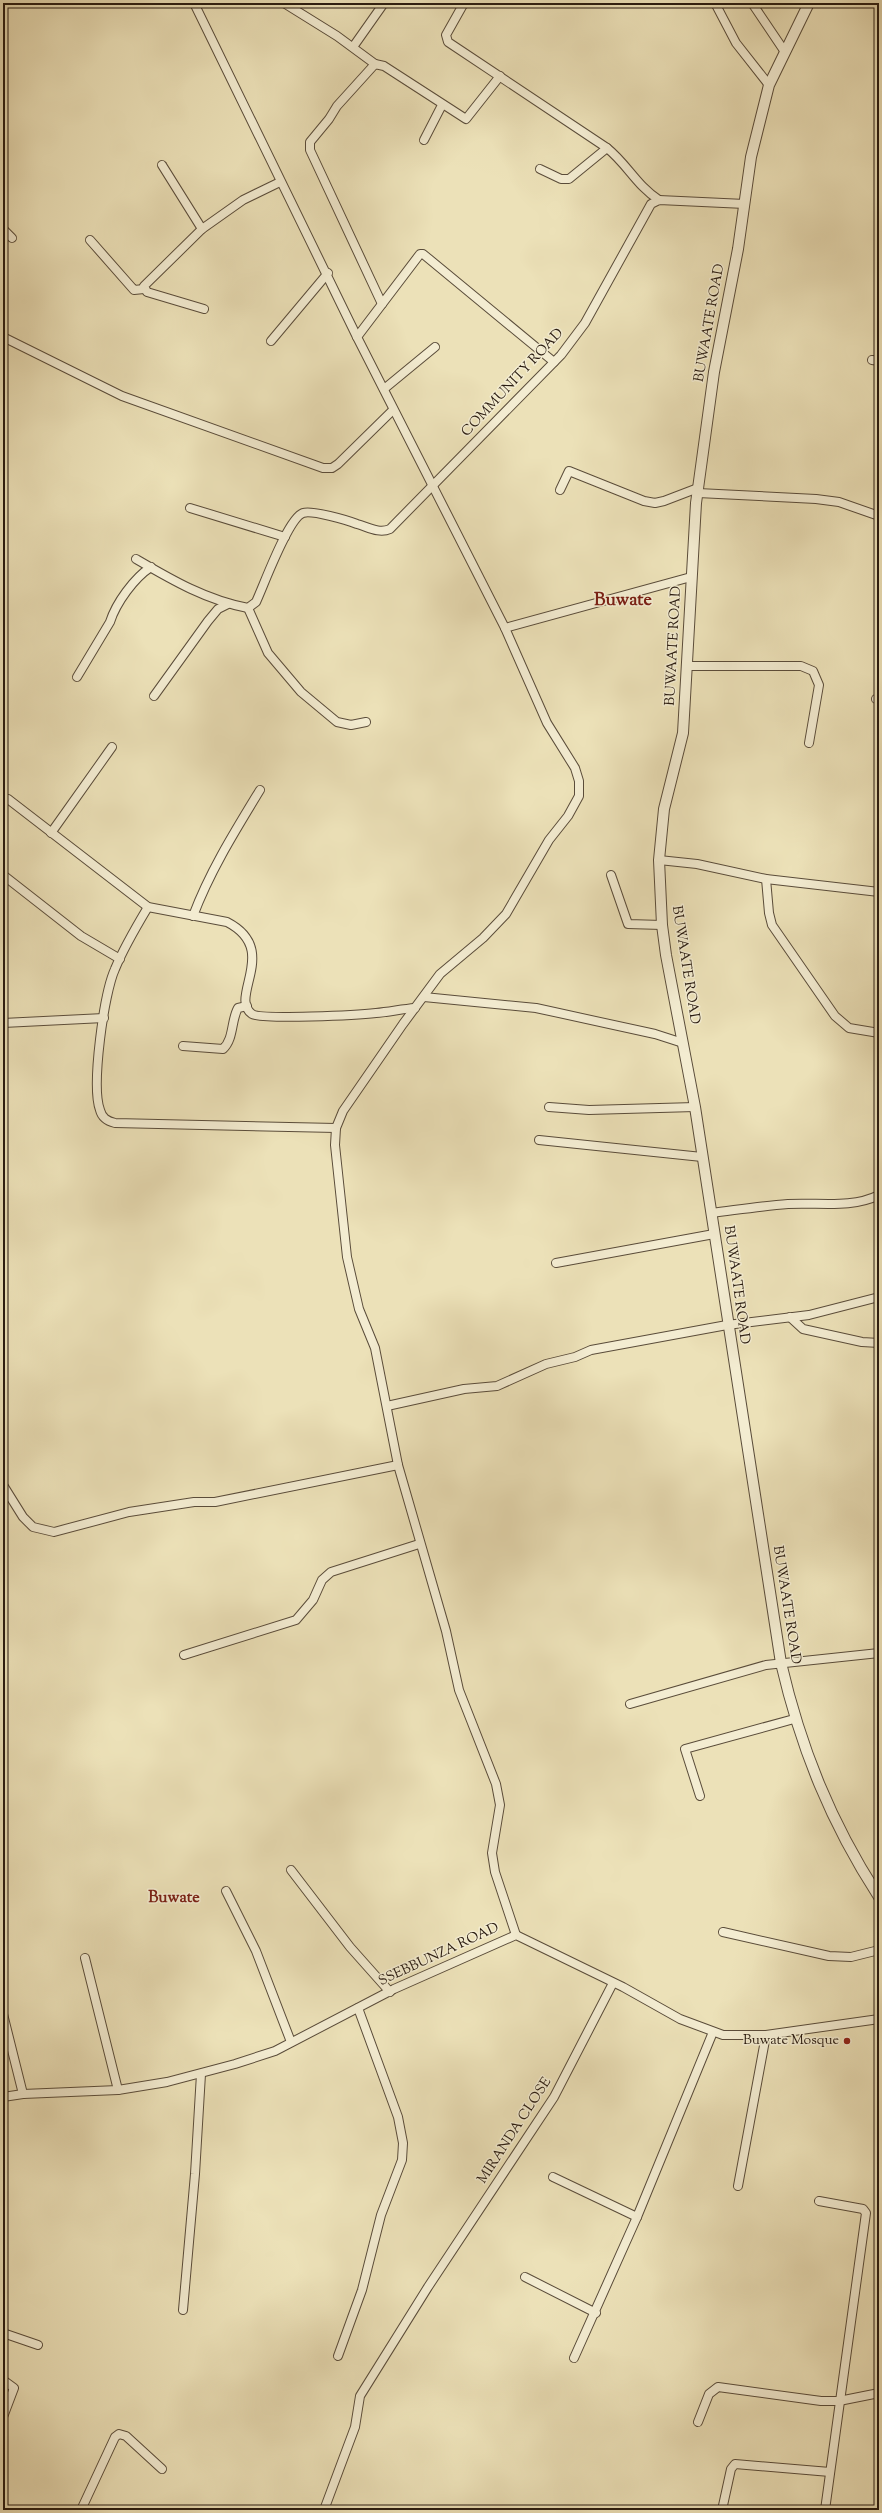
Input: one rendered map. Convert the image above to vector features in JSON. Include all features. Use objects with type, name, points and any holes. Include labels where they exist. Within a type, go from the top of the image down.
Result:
[{"type":"street","points":[[194,3],[280,182],[328,273],[357,337],[384,389],[393,410],[505,628],[547,722],[575,768],[580,781],[579,796],[568,816],[546,845],[506,914],[483,938],[440,974],[360,1085],[336,1128],[337,1177],[347,1257],[359,1309],[375,1348],[398,1465],[419,1544],[446,1631],[459,1690],[496,1784],[500,1805],[492,1853],[495,1872],[516,1935]]},
{"type":"street","points":[[284,3],[353,47],[376,64],[384,66],[462,118],[468,118],[500,76]]},
{"type":"street","points":[[353,47],[384,3]]},
{"type":"street","points":[[465,3],[446,35],[448,42],[607,148],[620,159],[642,189],[659,200],[744,204]]},
{"type":"street","points":[[715,3],[736,43],[769,85]]},
{"type":"street","points":[[752,3],[785,52]]},
{"type":"street","name":"BUWAATE ROAD","points":[[809,3],[769,85],[758,122],[714,372],[698,490],[691,577],[683,733],[664,810],[659,860],[662,925],[695,1107],[727,1325],[781,1663],[794,1719],[818,1781],[841,1835],[879,1897]]},
{"type":"street","points":[[376,64],[337,106],[329,119],[310,142],[309,146],[382,304]]},
{"type":"street","points":[[424,140],[442,105]]},
{"type":"street","points":[[540,169],[561,179],[569,179],[607,148]]},
{"type":"street","points":[[162,165],[202,229]]},
{"type":"street","points":[[144,289],[146,284],[202,229],[243,200],[280,182]]},
{"type":"street","name":"COMMUNITY ROAD","points":[[285,537],[294,520],[308,512],[385,531],[433,487],[554,362],[585,323],[623,258],[648,209],[659,200]]},
{"type":"street","points":[[3,229],[12,238]]},
{"type":"street","points":[[90,240],[134,290],[144,289],[147,292],[204,308]]},
{"type":"street","points":[[357,337],[420,254],[423,254],[554,362]]},
{"type":"street","points":[[271,341],[328,273]]},
{"type":"street","points":[[3,337],[122,396],[318,467],[334,467],[393,410]]},
{"type":"street","points":[[384,389],[435,347]]},
{"type":"street","points":[[560,490],[569,471],[644,501],[655,503],[698,490],[839,502],[879,516]]},
{"type":"street","points":[[136,559],[193,591],[228,604],[248,608],[256,602],[285,537],[190,508]]},
{"type":"street","points":[[77,677],[110,622],[113,612],[141,574],[151,567]]},
{"type":"street","points":[[505,628],[691,577]]},
{"type":"street","points":[[154,696],[208,620],[218,609],[228,604]]},
{"type":"street","points":[[248,608],[268,653],[302,692],[337,722],[351,725],[366,722]]},
{"type":"street","points":[[686,666],[801,666],[813,672],[819,685],[808,743]]},
{"type":"street","points":[[51,833],[112,747]]},
{"type":"street","points":[[193,916],[203,889],[220,857],[260,790]]},
{"type":"street","points":[[8,799],[148,907],[227,922],[237,927],[248,941],[253,955],[246,995],[247,1006],[252,1014],[258,1017],[377,1013],[415,1008]]},
{"type":"street","points":[[659,860],[697,864],[766,878],[879,892]]},
{"type":"street","points":[[3,875],[81,936],[120,959]]},
{"type":"street","points":[[611,875],[628,924],[662,925]]},
{"type":"street","points":[[766,878],[769,913],[775,931],[835,1016],[849,1028],[879,1033]]},
{"type":"street","points":[[148,907],[114,970],[104,1018],[96,1084],[100,1110],[108,1121],[336,1128]]},
{"type":"street","points":[[424,997],[536,1008],[636,1030],[683,1043]]},
{"type":"street","points":[[183,1046],[223,1049],[230,1038],[235,1014],[238,1008],[247,1006]]},
{"type":"street","points":[[3,1023],[104,1018]]},
{"type":"street","points":[[549,1107],[605,1110],[695,1107]]},
{"type":"street","points":[[539,1140],[702,1157]]},
{"type":"street","points":[[711,1213],[787,1204],[840,1204],[869,1200],[879,1195]]},
{"type":"street","points":[[556,1263],[714,1234]]},
{"type":"street","points":[[387,1406],[464,1389],[497,1386],[546,1364],[575,1357],[591,1350],[727,1325],[790,1317],[879,1297]]},
{"type":"street","points":[[790,1317],[803,1329],[879,1343]]},
{"type":"street","points":[[3,1485],[23,1517],[33,1527],[54,1532],[129,1512],[194,1502],[215,1502],[398,1465]]},
{"type":"street","points":[[184,1654],[296,1620],[313,1600],[325,1576],[419,1544]]},
{"type":"street","points":[[630,1704],[766,1665],[879,1653]]},
{"type":"street","points":[[700,1796],[685,1749],[794,1719]]},
{"type":"street","points":[[291,1870],[350,1947],[390,1992]]},
{"type":"street","points":[[226,1891],[256,1951],[291,2042]]},
{"type":"street","points":[[723,1932],[829,1956],[851,1957],[879,1950]]},
{"type":"street","name":"SSEBBUNZA ROAD","points":[[3,2097],[24,2094],[118,2090],[167,2082],[201,2074],[275,2050],[390,1992],[516,1935],[613,1983],[680,2019],[723,2035],[742,2037],[766,2035],[879,2019]]},
{"type":"street","points":[[85,1958],[118,2090]]},
{"type":"street","name":"MIRANDA CLOSE","points":[[324,2510],[355,2427],[360,2396],[428,2287],[554,2097],[613,1983]]},
{"type":"street","points":[[338,2356],[362,2290],[381,2215],[402,2160],[403,2143],[398,2118],[358,2008]]},
{"type":"street","points":[[3,2014],[24,2094]]},
{"type":"street","points":[[574,2358],[596,2313],[637,2217],[713,2032]]},
{"type":"street","points":[[738,2186],[766,2035]]},
{"type":"street","points":[[182,2310],[195,2174],[201,2074]]},
{"type":"street","points":[[553,2177],[637,2217]]},
{"type":"street","points":[[819,2201],[863,2209],[866,2213],[825,2510]]},
{"type":"street","points":[[525,2277],[596,2313]]},
{"type":"street","points":[[3,2333],[38,2345]]},
{"type":"street","points":[[3,2380],[14,2388],[3,2417]]},
{"type":"street","points":[[698,2422],[709,2394],[718,2387],[821,2401],[839,2401],[879,2393]]},
{"type":"street","points":[[81,2510],[114,2437],[119,2434],[126,2436],[162,2469]]},
{"type":"street","points":[[722,2510],[730,2469],[735,2464],[830,2472]]},
{"type":"place","name":"Buwate Mosque","points":[[847,2041]]},
{"type":"district","name":"Buwate","points":[[623,601]]},
{"type":"district","name":"Buwate","points":[[174,1898]]}]
